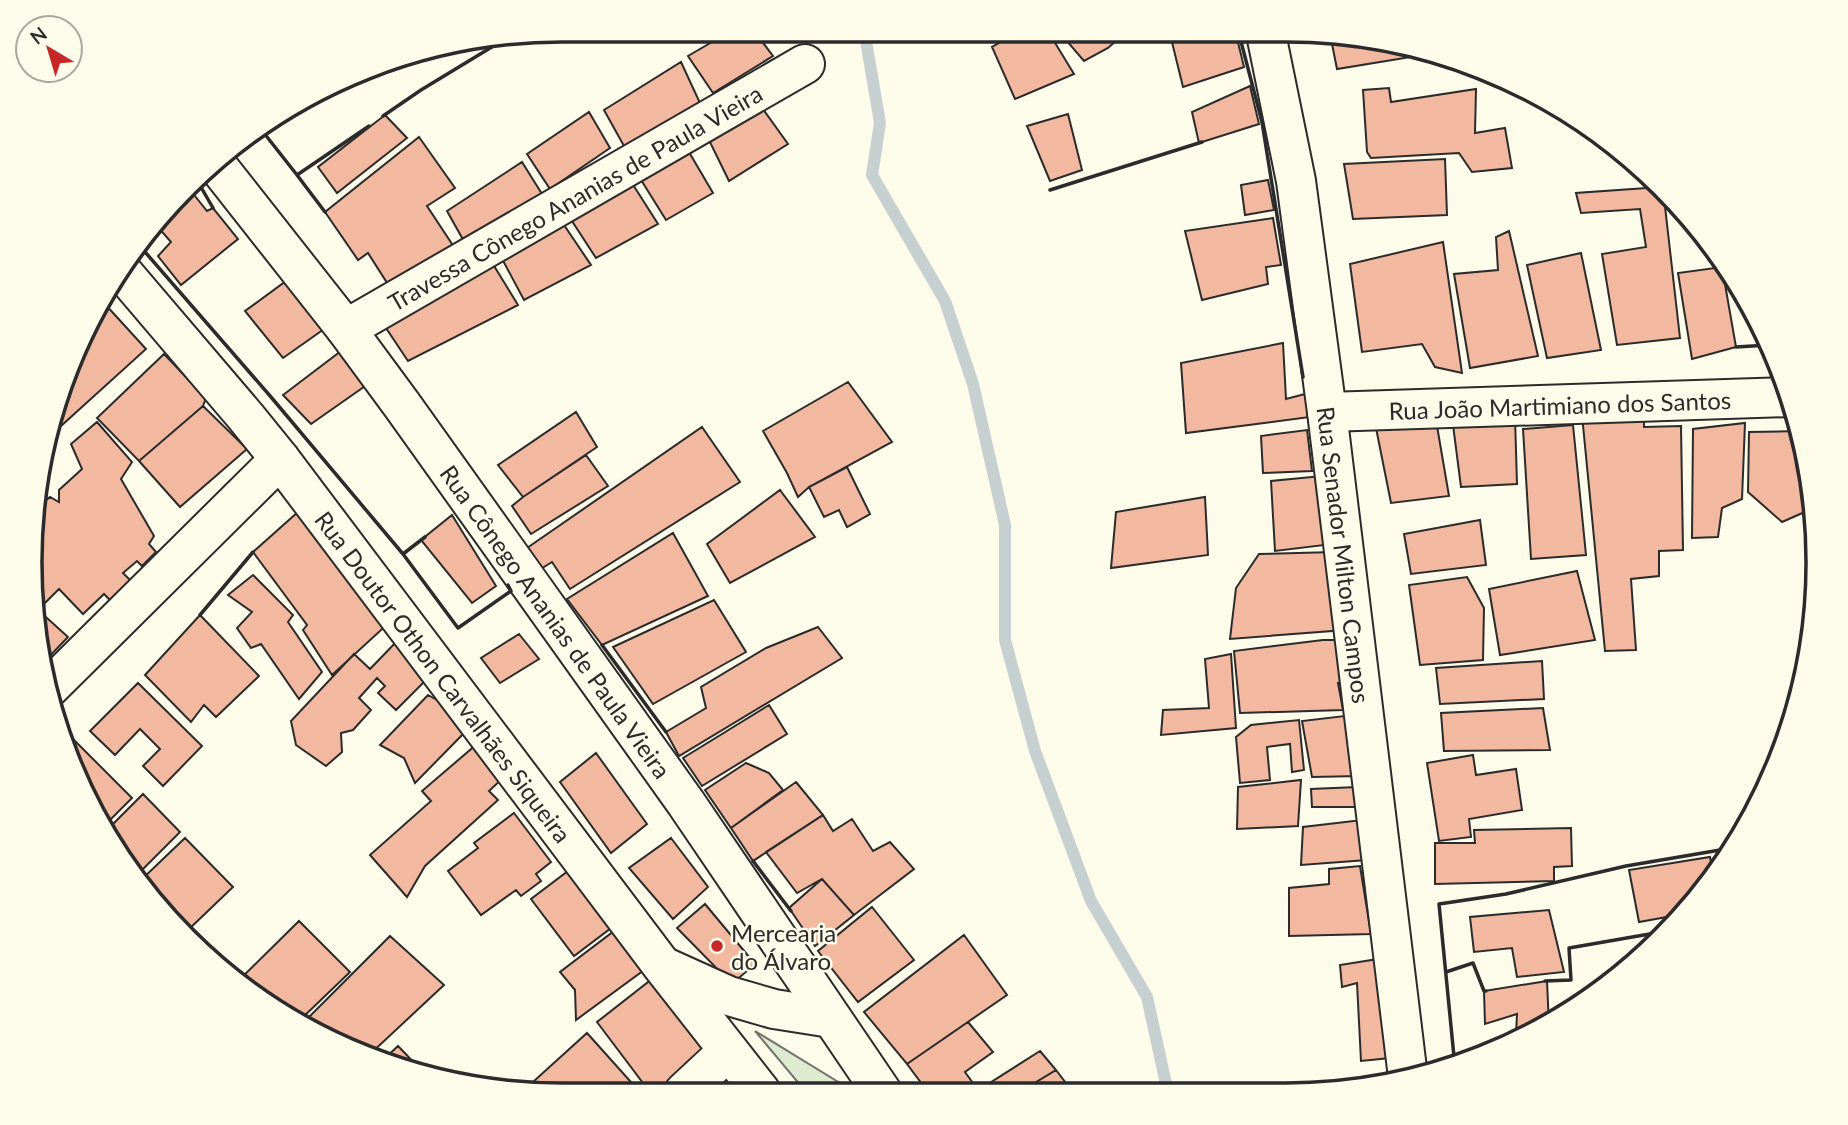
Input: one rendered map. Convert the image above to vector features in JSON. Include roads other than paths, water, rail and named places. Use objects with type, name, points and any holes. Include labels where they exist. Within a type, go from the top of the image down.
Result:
[{"type":"street","name":"Rua Senador Milton Campos","points":[[1268,42],[1296,181],[1407,1068]]},
{"type":"street","name":"Travessa Cônego Ananias de Paula Vieira","points":[[346,329],[805,64]]},
{"type":"street","name":"Rua Cônego Ananias de Paula Vieira","points":[[221,170],[346,329],[686,803],[876,1083]]},
{"type":"street","name":"Rua Doutor Othon Carvalhães Siqueira","points":[[127,278],[280,459],[663,967],[754,1083]]},
{"type":"street","name":"Rua João Martimiano dos Santos","points":[[1326,412],[1779,397]]},
{"type":"street","points":[[56,681],[280,459]]},
{"type":"street","points":[[663,967],[729,996],[774,1009],[831,1018]]},
{"type":"street","points":[[693,1083],[728,1051]]},
{"type":"waterway","points":[[866,42],[880,123],[872,175],[945,301],[973,384],[1005,525],[1005,640],[1035,751],[1091,901],[1147,997],[1166,1083]]},
{"type":"place","name":"Mercearia do Álvaro","points":[[717,946]]}]
